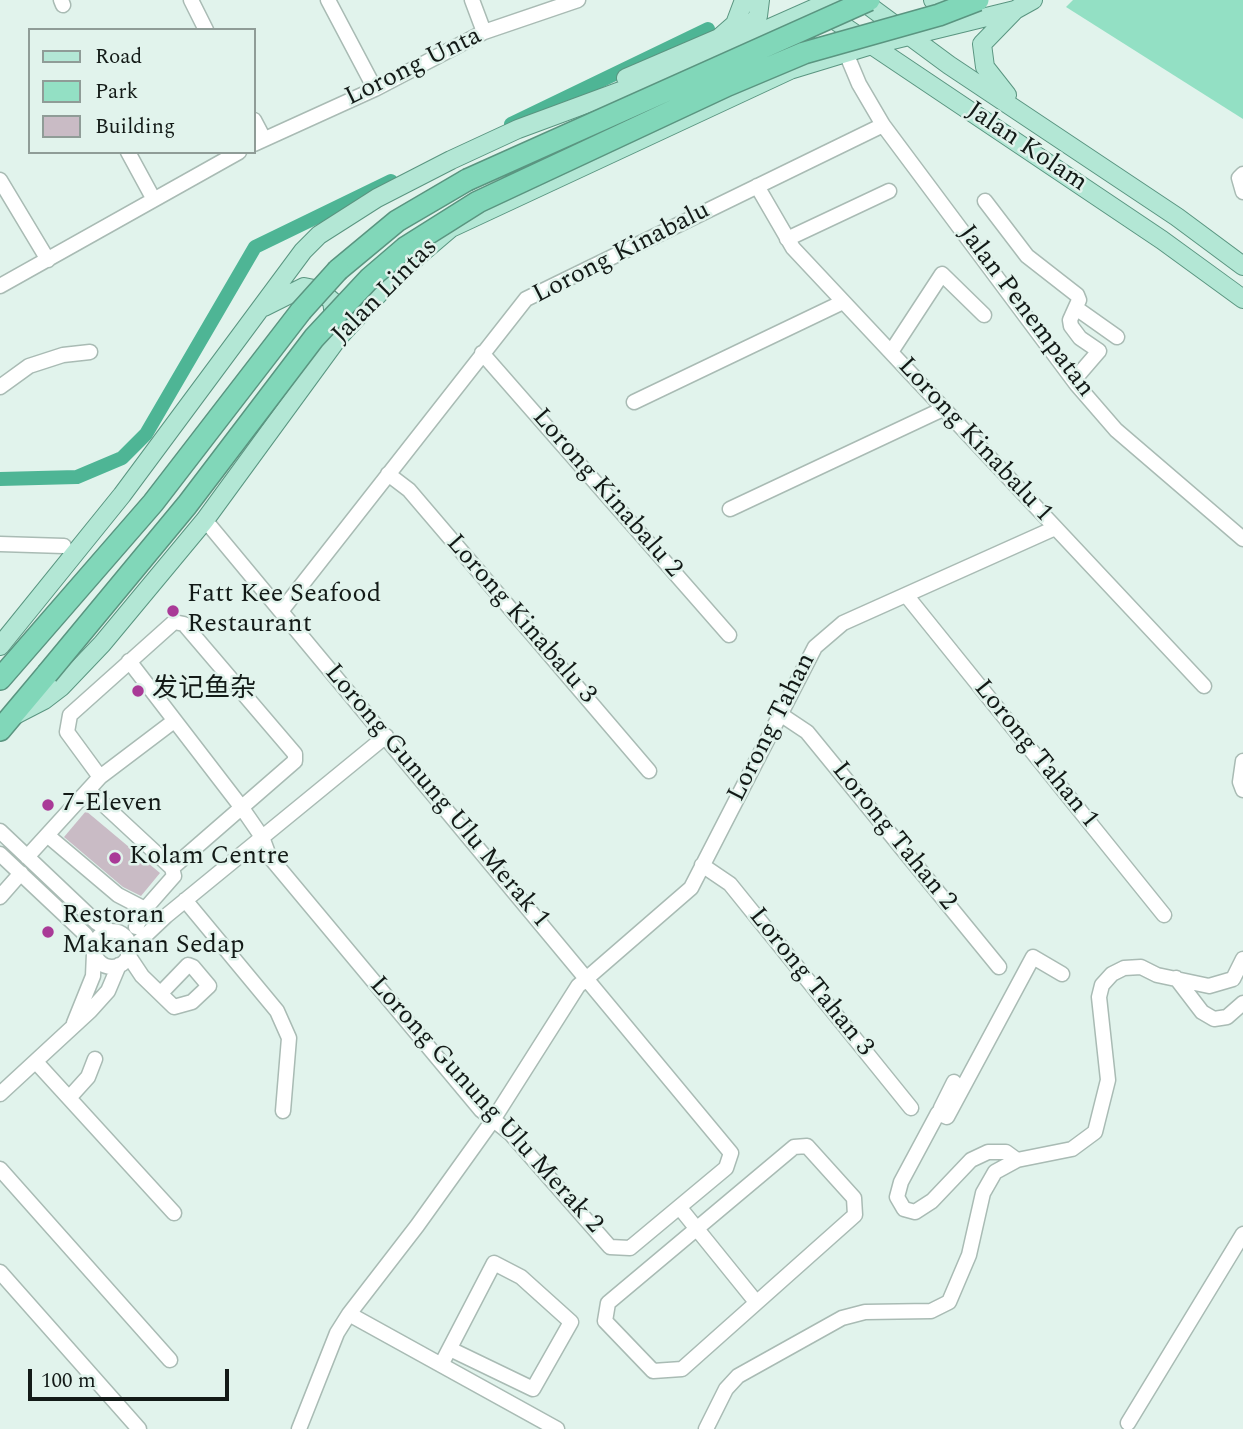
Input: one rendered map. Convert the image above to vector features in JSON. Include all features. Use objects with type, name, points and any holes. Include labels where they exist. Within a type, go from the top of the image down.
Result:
[{"type":"highway","name":"Jalan Lintas","points":[[0,679],[153,503],[301,311],[338,270],[397,221],[467,180],[869,0]]},
{"type":"highway","name":"Jalan Lintas","points":[[5,724],[178,515],[314,338],[370,278],[405,248],[478,202],[804,52],[939,15],[984,7]]},
{"type":"main road","points":[[0,646],[122,495],[303,251],[332,225],[402,184],[573,101],[719,38],[735,24],[744,0]]},
{"type":"main road","points":[[741,41],[758,16],[760,0]]},
{"type":"main road","points":[[518,130],[664,75],[741,41],[811,3],[833,0]]},
{"type":"main road","name":"Jalan Kolam","points":[[861,0],[1243,266]]},
{"type":"main road","points":[[933,0],[984,7]]},
{"type":"main road","points":[[1032,119],[996,85],[982,57],[982,44],[1015,10],[1033,0]]},
{"type":"main road","name":"Jalan Kolam","points":[[811,3],[1162,240],[1243,299]]},
{"type":"main road","name":"Jalan Lintas","points":[[5,724],[44,700],[75,674],[205,520],[338,338],[397,274],[451,228],[790,70],[910,36],[984,7],[1015,10]]},
{"type":"main road","points":[[964,74],[953,76],[951,82],[982,119]]},
{"type":"main road","points":[[261,308],[304,287],[327,295],[336,313],[334,326],[317,369]]},
{"type":"street","points":[[191,0],[205,28]]},
{"type":"street","points":[[328,0],[375,89]]},
{"type":"street","points":[[471,0],[484,32]]},
{"type":"street","name":"Lorong Unta","points":[[259,141],[375,89],[484,32],[578,0]]},
{"type":"street","name":"Jalan Penempatan","points":[[846,53],[859,84],[883,125],[1074,380],[1116,430],[1243,539]]},
{"type":"street","name":"Lorong Kinabalu","points":[[282,610],[526,299],[883,125]]},
{"type":"street","points":[[129,154],[153,198]]},
{"type":"street","points":[[0,286],[235,154]]},
{"type":"street","points":[[1243,174],[1239,178],[1243,192]]},
{"type":"street","points":[[0,180],[48,260]]},
{"type":"street","name":"Lorong Kinabalu 1","points":[[757,186],[787,239],[843,302],[1204,686]]},
{"type":"street","points":[[787,239],[889,191]]},
{"type":"street","points":[[985,201],[1027,256],[1077,295],[1079,300],[1070,320],[1071,326],[1080,338],[1099,351],[1074,380]]},
{"type":"street","points":[[891,352],[942,274],[984,315]]},
{"type":"street","points":[[634,402],[843,302]]},
{"type":"street","points":[[1076,308],[1117,337]]},
{"type":"street","points":[[0,387],[29,366],[63,355],[90,352]]},
{"type":"street","name":"Lorong Kinabalu 2","points":[[482,353],[729,635]]},
{"type":"street","points":[[730,509],[943,409]]},
{"type":"street","name":"Lorong Kinabalu 3","points":[[388,474],[409,490],[649,771]]},
{"type":"street","name":"Lorong Gunung Ulu Merak 1","points":[[205,520],[732,1153]]},
{"type":"street","name":"Lorong Tahan","points":[[299,1429],[337,1333],[349,1314],[493,1120],[586,979],[684,895],[815,646],[827,634],[906,595],[1055,528]]},
{"type":"street","points":[[0,544],[64,545]]},
{"type":"street","name":"Lorong Tahan 1","points":[[906,595],[1164,915]]},
{"type":"street","points":[[100,778],[67,732],[70,715],[174,622],[184,624],[295,754],[295,761],[172,868]]},
{"type":"street","name":"Lorong Gunung Ulu Merak 2","points":[[129,661],[242,808],[262,837],[269,856],[481,1110],[510,1133],[610,1247],[629,1248],[726,1168],[732,1153]]},
{"type":"street","name":"Lorong Tahan 2","points":[[780,714],[807,732],[999,967]]},
{"type":"street","points":[[27,857],[100,778],[174,721]]},
{"type":"street","points":[[0,1094],[72,1028],[108,990],[126,957],[166,916],[386,736]]},
{"type":"street","points":[[1243,761],[1240,782],[1243,790]]},
{"type":"street","points":[[88,790],[172,868],[174,877],[145,909],[135,927]]},
{"type":"street","points":[[0,831],[96,922],[127,941],[126,957],[161,993]]},
{"type":"street","points":[[47,835],[118,895],[145,909]]},
{"type":"street","points":[[0,854],[85,934],[104,965],[126,957]]},
{"type":"street","name":"Lorong Tahan 3","points":[[702,865],[730,884],[911,1108]]},
{"type":"street","points":[[3,889],[20,873]]},
{"type":"street","points":[[185,900],[276,1011],[289,1038],[283,1111]]},
{"type":"street","points":[[72,1028],[93,976],[94,950],[101,935],[166,916]]},
{"type":"street","points":[[939,1113],[947,1117],[1033,957],[1062,974]]},
{"type":"street","points":[[706,1429],[726,1389],[738,1376],[842,1318],[865,1312],[931,1311],[949,1302],[969,1255],[983,1192],[995,1172],[1017,1160],[1072,1149],[1095,1132],[1108,1080],[1099,998],[1102,985],[1124,968],[1141,967],[1157,975],[1209,986],[1233,979],[1243,959]]},
{"type":"street","points":[[1176,978],[1202,1012],[1214,1019],[1227,1017],[1243,1003]]},
{"type":"street","points":[[69,1098],[88,1077],[94,1059]]},
{"type":"street","points":[[36,1062],[174,1213]]},
{"type":"street","points":[[954,1082],[901,1182],[897,1197],[904,1209],[915,1212],[932,1201],[971,1160],[988,1152],[1006,1152],[1017,1160]]},
{"type":"street","points":[[807,1146],[854,1198],[855,1215],[756,1302],[682,1369],[653,1371],[605,1321],[608,1303],[794,1147],[807,1146]]},
{"type":"street","points":[[0,1169],[170,1360]]},
{"type":"street","points":[[680,1208],[756,1302]]},
{"type":"street","points":[[1128,1423],[1243,1234]]},
{"type":"street","points":[[441,1365],[494,1263],[521,1277],[571,1322],[533,1389],[450,1349]]},
{"type":"street","points":[[0,1272],[139,1429]]},
{"type":"street","points":[[349,1314],[557,1429]]},
{"type":"green space","points":[[1073,0],[1243,0],[1243,119],[1066,7]]},
{"type":"building","name":"Kolam Centre","points":[[86,811],[160,873],[141,896],[123,887],[64,837]]},
{"type":"waterway","points":[[511,124],[708,29]]},
{"type":"waterway","points":[[0,479],[77,477],[122,458],[146,434],[255,247],[391,181]]},
{"type":"place","name":"Fatt Kee Seafood Restaurant","points":[[173,611]]},
{"type":"place","name":"发记鱼杂","points":[[138,691]]},
{"type":"place","name":"7-Eleven","points":[[48,805]]},
{"type":"place","name":"Kolam Centre","points":[[115,858]]},
{"type":"place","name":"Restoran Makanan Sedap","points":[[48,932]]}]
